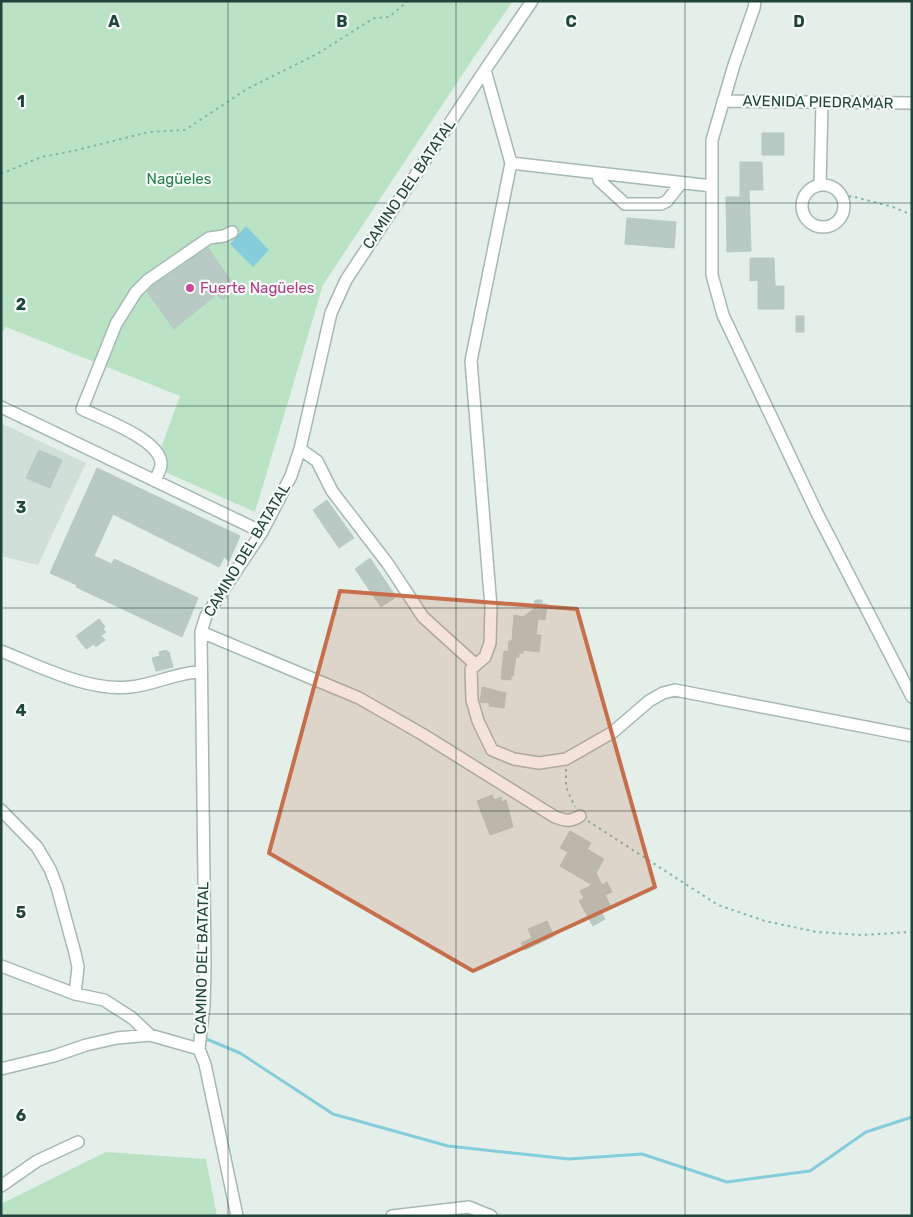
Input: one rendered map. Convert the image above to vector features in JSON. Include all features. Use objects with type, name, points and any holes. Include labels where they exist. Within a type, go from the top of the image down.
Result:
[{"type":"street","name":"CAMINO DEL BATATAL","points":[[1,1069],[117,1038],[150,1035],[199,1049],[204,1005],[205,965],[201,632],[206,616],[262,532],[291,476],[300,449],[331,313],[346,280],[484,70],[532,1]]},
{"type":"street","points":[[755,1],[712,140],[712,275],[723,315],[817,513],[912,697]]},
{"type":"street","points":[[484,70],[511,163],[471,361],[492,607],[490,643],[485,657],[471,669],[472,700],[478,721],[492,750],[514,759],[539,763],[566,759],[613,732],[649,701],[664,693],[675,690],[912,736]]},
{"type":"street","name":"AVENIDA PIEDRAMAR","points":[[723,101],[912,103]]},
{"type":"street","points":[[820,185],[822,103]]},
{"type":"street","points":[[511,163],[712,186]]},
{"type":"street","points":[[598,173],[599,180],[625,204],[661,204],[667,202],[681,183]]},
{"type":"street","points":[[820,185],[828,185],[834,188],[843,200],[842,213],[833,224],[826,226],[818,226],[811,223],[802,211],[806,193],[811,188],[820,185]]},
{"type":"street","points":[[154,481],[161,465],[161,460],[154,449],[142,438],[82,409],[116,324],[136,292],[148,280],[209,238],[224,236],[232,232]]},
{"type":"street","points":[[1,407],[262,532]]},
{"type":"street","points":[[300,449],[317,461],[332,491],[388,564],[423,616],[476,665]]},
{"type":"street","points":[[201,632],[358,698],[422,734],[555,817],[567,821],[580,816]]},
{"type":"street","points":[[1,651],[65,676],[109,687],[128,688],[188,672],[201,672]]},
{"type":"street","points":[[1,810],[36,847],[50,869],[57,887],[78,967],[75,994]]},
{"type":"street","points":[[1,966],[75,994],[104,1000],[132,1018],[150,1035]]},
{"type":"street","points":[[199,1049],[205,1064],[237,1216]]},
{"type":"street","points":[[1,1186],[37,1161],[78,1142]]},
{"type":"street","points":[[392,1216],[468,1207],[491,1216]]},
{"type":"path","points":[[1,174],[41,157],[148,132],[185,130],[247,89],[317,54],[374,18],[389,17],[408,1]]},
{"type":"path","points":[[843,200],[851,196],[893,207],[912,215]]},
{"type":"path","points":[[566,759],[566,787],[580,816],[718,905],[765,921],[817,932],[861,935],[912,932]]},
{"type":"highlighted area","points":[[340,591],[577,609],[655,887],[473,971],[269,853]]},
{"type":"shaded area","points":[[1,423],[86,463],[38,565],[1,556]]},
{"type":"green space","name":"Nagüeles","points":[[1,1],[513,1],[323,285],[255,512],[154,467],[180,396],[6,327],[1,334]]},
{"type":"green space","points":[[106,1152],[206,1159],[217,1216],[1,1216],[1,1204]]},
{"type":"water","points":[[246,226],[269,250],[253,267],[230,244]]},
{"type":"building","points":[[762,133],[784,133],[784,155],[762,155]]},
{"type":"building","points":[[740,162],[762,162],[763,190],[749,190],[751,251],[727,252],[726,197],[740,197]]},
{"type":"building","points":[[627,218],[676,222],[674,248],[625,244]]},
{"type":"building","name":"Fuerte Nagüeles","points":[[208,248],[237,289],[222,300],[217,294],[174,329],[147,292]]},
{"type":"building","points":[[750,258],[774,258],[775,286],[784,286],[784,309],[758,309],[758,280],[750,281]]},
{"type":"building","points":[[796,316],[804,316],[804,332],[796,332]]},
{"type":"building","points":[[39,450],[62,460],[50,488],[26,478]]},
{"type":"building","points":[[97,468],[240,536],[229,561],[224,557],[219,567],[113,514],[94,556],[112,564],[114,559],[198,598],[182,637],[50,573]]},
{"type":"building","points":[[327,500],[354,538],[339,548],[313,510]]},
{"type":"building","points":[[370,558],[396,597],[381,607],[355,569]]},
{"type":"building","points":[[535,600],[542,600],[542,604],[547,604],[545,620],[538,619],[536,635],[541,635],[539,652],[523,650],[523,653],[519,653],[519,657],[516,657],[511,680],[501,679],[504,651],[508,652],[509,641],[512,641],[514,615],[523,617],[534,609]]},
{"type":"building","points":[[99,619],[105,627],[103,629],[106,632],[101,636],[105,640],[96,647],[94,644],[86,649],[76,636]]},
{"type":"building","points":[[167,650],[173,667],[156,671],[152,658],[160,656],[159,652]]},
{"type":"building","points":[[482,687],[506,693],[504,708],[489,706],[490,703],[480,702]]},
{"type":"building","points":[[492,795],[494,800],[501,797],[502,802],[506,800],[513,827],[490,835],[477,801]]},
{"type":"building","points":[[570,831],[591,843],[587,849],[604,859],[596,873],[602,885],[607,882],[612,892],[605,895],[610,905],[600,910],[605,919],[593,926],[579,901],[584,898],[580,891],[592,885],[560,866],[568,852],[560,848]]},
{"type":"building","points":[[547,921],[554,936],[525,950],[521,943],[532,938],[528,929]]},
{"type":"waterway","points":[[204,1038],[240,1053],[333,1114],[448,1146],[569,1159],[642,1154],[727,1182],[810,1171],[866,1132],[912,1117]]},
{"type":"place","name":"Fuerte Nagüeles","points":[[190,288]]}]
